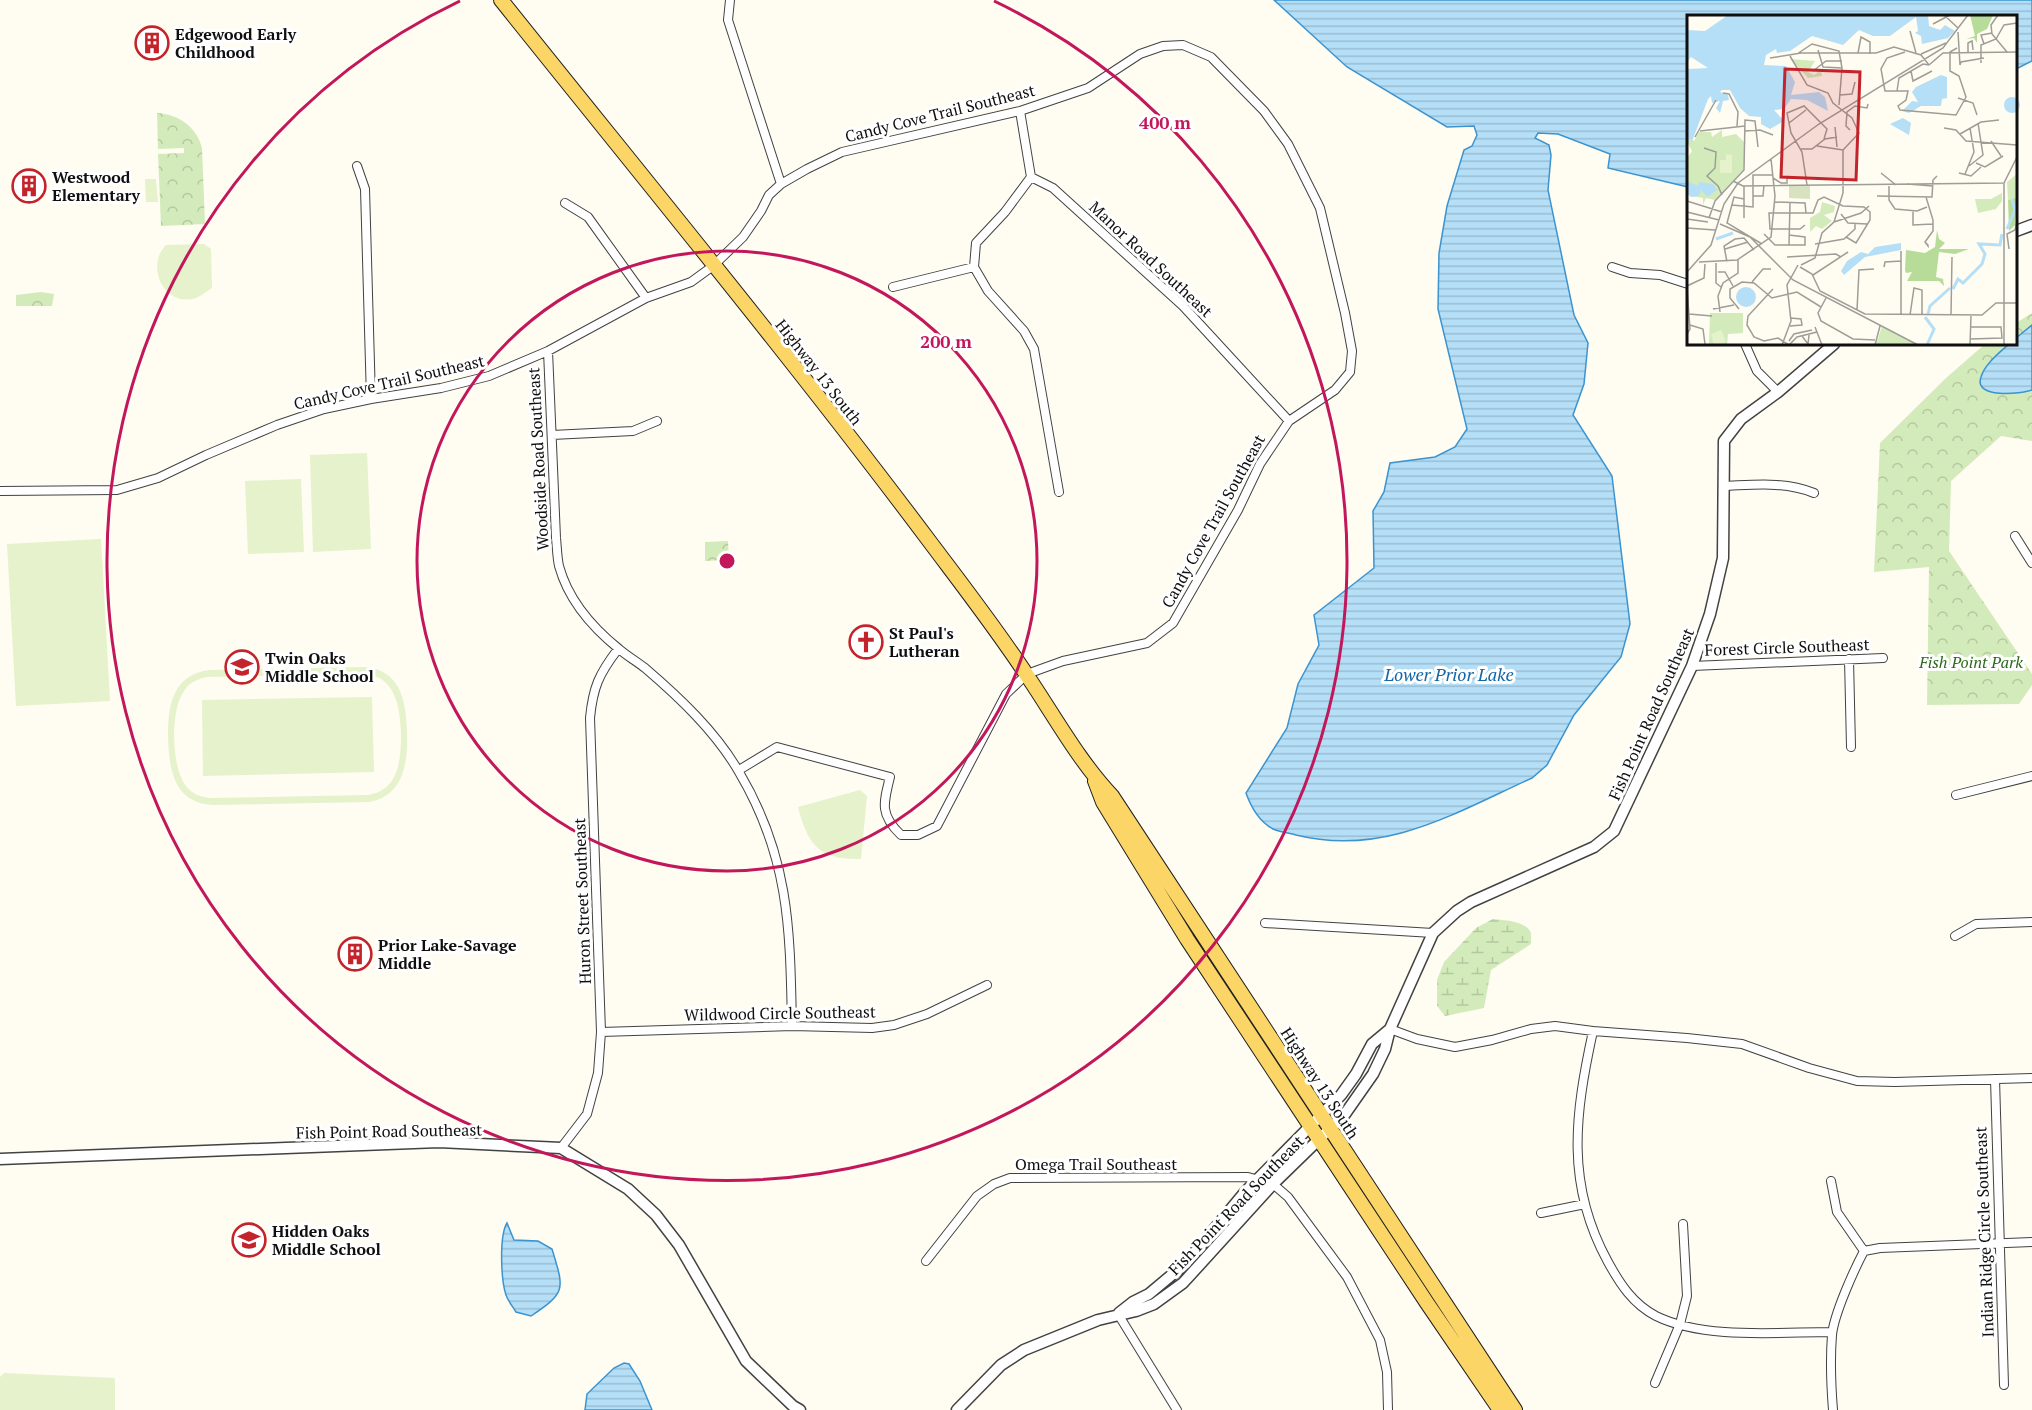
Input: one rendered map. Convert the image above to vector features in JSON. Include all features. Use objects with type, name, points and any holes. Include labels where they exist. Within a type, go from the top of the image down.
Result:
[{"type":"main road","name":"Highway 13 South","points":[[501,0],[803,375],[1027,674],[1094,777],[1112,796],[1515,1410]]},
{"type":"main road","name":"Highway 13 South","points":[[1094,777],[1103,802],[1187,939],[1426,1303],[1500,1410]]},
{"type":"street","points":[[730,0],[728,20],[781,184]]},
{"type":"street","name":"Candy Cove Trail Southeast","points":[[0,491],[124,489],[158,478],[277,425],[324,409],[441,387],[489,375],[548,351],[646,298],[691,282],[713,266],[743,237],[769,195],[781,184],[842,152],[1020,111],[1088,88],[1140,54],[1162,46],[1182,45],[1211,57],[1264,111],[1288,144],[1320,208],[1346,313],[1352,351],[1350,372],[1335,390],[1289,421],[1260,464],[1238,510],[1173,623],[1147,643],[1063,661],[1027,674]]},
{"type":"street","points":[[1020,111],[1031,177],[1005,212],[976,243],[975,267],[988,291],[1024,331],[1034,350],[1059,492]]},
{"type":"street","points":[[357,166],[365,189],[371,399]]},
{"type":"street","name":"Manor Road Southeast","points":[[1031,177],[1053,188],[1183,306],[1289,421]]},
{"type":"street","points":[[566,203],[588,217],[646,298]]},
{"type":"street","points":[[2017,231],[2032,225]]},
{"type":"street","points":[[893,287],[975,267]]},
{"type":"street","points":[[1612,267],[1630,273],[1660,274],[1687,283]]},
{"type":"street","points":[[1745,345],[1757,371],[1778,392]]},
{"type":"street","name":"Fish Point Road Southeast","points":[[1266,1182],[1331,1130],[1373,1074],[1385,1049],[1390,1029],[1433,933],[1457,911],[1471,902],[1594,847],[1614,831],[1692,666],[1710,614],[1723,558],[1724,441],[1741,419],[1778,392],[1833,345]]},
{"type":"street","name":"Woodside Road Southeast","points":[[548,351],[559,566],[573,598],[591,624],[688,707],[739,770],[756,803],[778,860],[785,894],[790,943],[792,1026]]},
{"type":"street","points":[[552,435],[633,431],[657,421]]},
{"type":"street","points":[[1723,486],[1782,484],[1814,493]]},
{"type":"street","points":[[2015,536],[2032,563]]},
{"type":"street","name":"Huron Street Southeast","points":[[561,1148],[587,1114],[598,1073],[601,1032],[592,693],[604,667],[618,649]]},
{"type":"street","name":"Forest Circle Southeast","points":[[1692,666],[1883,658]]},
{"type":"street","points":[[1849,659],[1851,747]]},
{"type":"street","points":[[739,770],[777,747],[890,777],[883,803],[888,823],[901,835],[918,835],[937,826],[1006,694],[1027,674]]},
{"type":"street","points":[[1956,795],[2032,776]]},
{"type":"street","points":[[1955,936],[1976,924],[2032,922]]},
{"type":"street","points":[[1264,923],[1433,933]]},
{"type":"street","name":"Wildwood Circle Southeast","points":[[601,1032],[792,1026],[849,1029],[894,1025],[927,1014],[987,985]]},
{"type":"street","points":[[1390,1029],[1417,1039],[1455,1047],[1531,1029],[1555,1026],[1742,1044],[1809,1068],[1857,1081],[2032,1078]]},
{"type":"street","name":"Fish Point Road Southeast","points":[[957,1410],[1001,1365],[1024,1350],[1073,1329],[1118,1314],[1136,1311],[1169,1295],[1205,1260],[1310,1125],[1341,1095],[1356,1074],[1372,1044],[1390,1029]]},
{"type":"street","points":[[1593,1031],[1581,1086],[1576,1129],[1578,1167],[1595,1239],[1619,1282],[1635,1302],[1656,1316],[1680,1324],[1724,1333],[1832,1332]]},
{"type":"street","name":"Indian Ridge Circle Southeast","points":[[1995,1079],[2004,1385]]},
{"type":"street","name":"Fish Point Road Southeast","points":[[0,1159],[439,1142],[561,1148],[628,1189],[656,1215],[679,1245],[746,1361],[795,1409]]},
{"type":"street","name":"Omega Trail Southeast","points":[[926,1261],[977,1196],[994,1184],[1010,1178],[1248,1177],[1266,1182]]},
{"type":"street","points":[[1266,1182],[1288,1197],[1347,1277],[1380,1340],[1387,1372],[1388,1410]]},
{"type":"street","points":[[1831,1182],[1837,1212],[1864,1251]]},
{"type":"street","points":[[1541,1212],[1585,1204]]},
{"type":"street","points":[[1655,1383],[1680,1324],[1687,1296],[1683,1224]]},
{"type":"street","points":[[1864,1251],[1880,1248],[2032,1242]]},
{"type":"street","points":[[1833,1410],[1832,1332],[1854,1269],[1864,1251]]},
{"type":"street","points":[[1118,1314],[1176,1410]]},
{"type":"green space","points":[[157,113],[179,119],[196,134],[202,148],[205,224],[161,226],[158,154],[184,153],[184,148],[158,149]]},
{"type":"green space","points":[[145,179],[156,179],[158,202],[146,202]]},
{"type":"green space","points":[[204,244],[211,249],[212,288],[196,298],[175,297],[161,283],[157,264],[160,254],[166,245]]},
{"type":"green space","points":[[41,292],[54,294],[52,306],[16,306],[16,295]]},
{"type":"green space","name":"Fish Point Park","points":[[2032,313],[2032,441],[2001,436],[1951,481],[1949,551],[2032,674],[2032,685],[2019,704],[1927,705],[1929,567],[1874,572],[1880,443],[1946,378],[1984,345],[2017,345],[2017,322]]},
{"type":"green space","points":[[367,453],[371,549],[313,552],[310,455]]},
{"type":"green space","points":[[301,479],[304,552],[248,554],[245,481]]},
{"type":"green space","points":[[101,539],[110,701],[16,706],[7,544]]},
{"type":"green space","points":[[728,541],[729,560],[705,561],[705,542]]},
{"type":"green space","points":[[363,667],[376,669],[386,674],[399,689],[405,709],[407,743],[405,766],[397,785],[390,793],[369,802],[213,805],[189,798],[181,791],[172,771],[168,736],[169,713],[180,684],[198,673],[210,670]],"holes":[[[363,674],[374,676],[389,686],[394,694],[401,732],[399,762],[393,780],[379,792],[368,795],[210,798],[191,791],[181,777],[175,753],[176,711],[184,691],[194,681],[207,677]]]},
{"type":"green space","points":[[372,697],[374,772],[203,776],[202,700]]},
{"type":"green space","points":[[860,790],[867,796],[861,859],[835,857],[825,853],[811,840],[798,807]]},
{"type":"green space","points":[[1493,919],[1525,926],[1531,933],[1531,944],[1491,970],[1484,1008],[1445,1016],[1437,1006],[1437,980],[1444,962],[1476,928]]},
{"type":"green space","points":[[4,1373],[115,1378],[115,1410],[0,1410],[0,1377]]},
{"type":"water","name":"Lower Prior Lake","points":[[1274,0],[2032,0],[2032,61],[2017,68],[2017,15],[1687,15],[1687,187],[1608,168],[1610,154],[1558,134],[1538,133],[1535,138],[1549,145],[1551,155],[1548,190],[1574,315],[1588,343],[1584,384],[1573,415],[1612,476],[1630,624],[1621,657],[1574,715],[1547,765],[1532,778],[1475,805],[1418,828],[1389,836],[1359,840],[1328,840],[1273,829],[1256,814],[1246,793],[1287,728],[1298,684],[1319,645],[1314,615],[1374,568],[1373,511],[1384,492],[1390,463],[1435,457],[1455,447],[1467,429],[1438,309],[1439,253],[1447,206],[1464,150],[1472,146],[1477,135],[1474,126],[1447,127],[1347,67]]},
{"type":"water","points":[[2032,325],[2032,390],[1999,393],[1984,389],[1980,384],[1986,368],[2008,345],[2017,345],[2017,337]]},
{"type":"water","points":[[507,1223],[514,1240],[538,1241],[552,1249],[559,1273],[560,1288],[557,1295],[531,1316],[516,1312],[506,1295],[502,1258],[504,1229]]},
{"type":"water","points":[[624,1363],[629,1364],[640,1381],[652,1410],[585,1410],[587,1394],[614,1368]]},
{"type":"place","name":"Edgewood Early Childhood","points":[[152,43]]},
{"type":"place","name":"Westwood Elementary","points":[[29,186]]},
{"type":"place","name":"St Paul's Lutheran","points":[[866,642]]},
{"type":"place","name":"Twin Oaks Middle School","points":[[242,667]]},
{"type":"place","name":"Prior Lake-Savage Middle","points":[[355,954]]},
{"type":"place","name":"Hidden Oaks Middle School","points":[[249,1240]]}]
